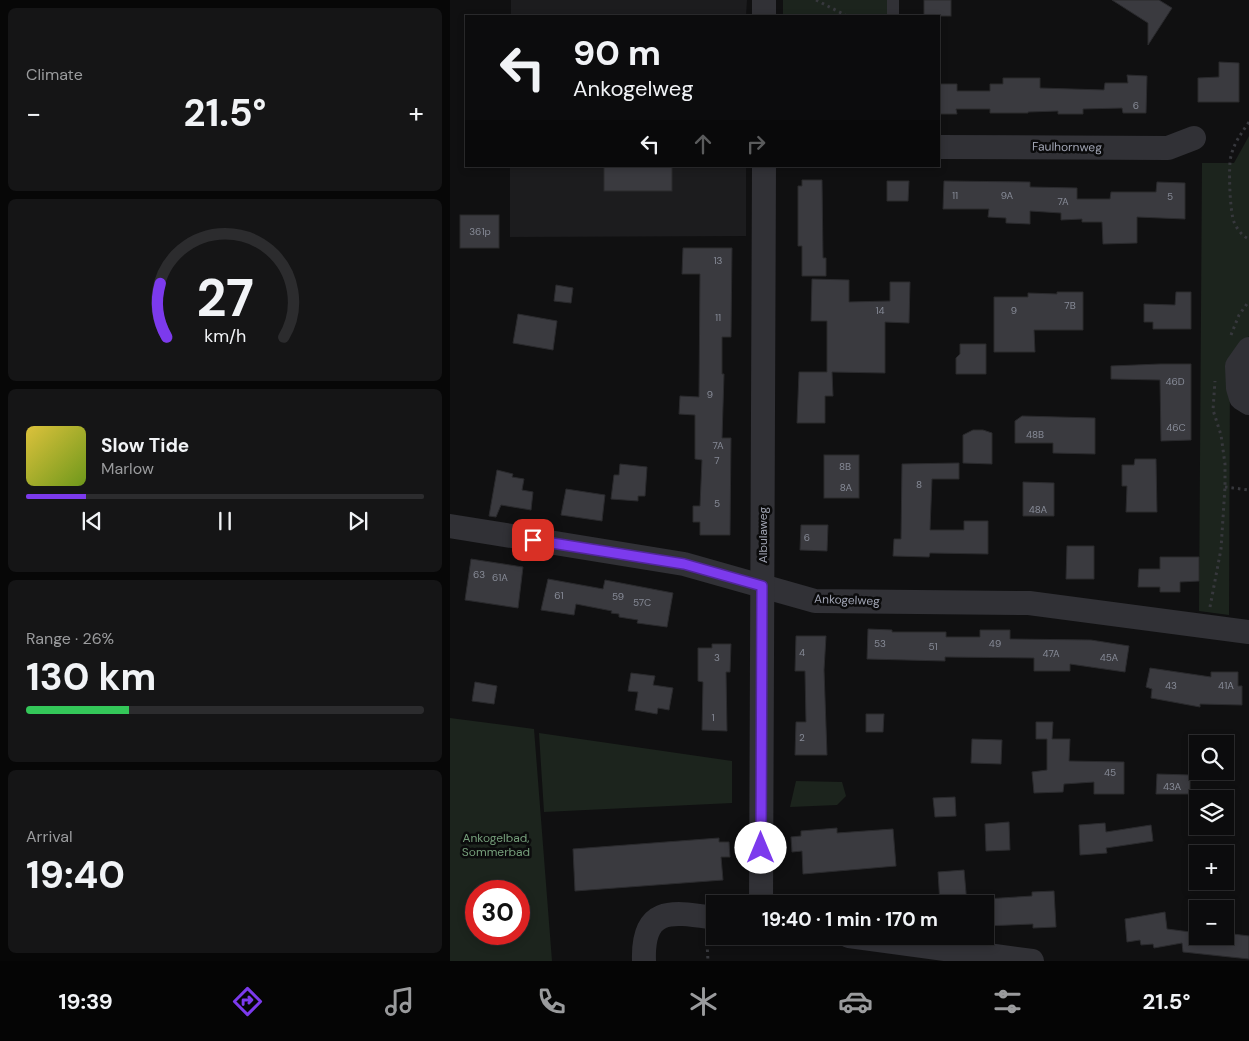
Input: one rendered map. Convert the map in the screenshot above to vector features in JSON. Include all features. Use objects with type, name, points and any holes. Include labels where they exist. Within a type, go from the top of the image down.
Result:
[{"type":"street","points":[[764,0],[764,15]]},
{"type":"street","name":"Faulhornweg","points":[[940,147],[1168,148],[1194,138]]},
{"type":"street","name":"Albulaweg","points":[[761,895],[764,167]]},
{"type":"street","points":[[1239,345],[1237,366],[1238,388],[1241,398],[1249,403]]},
{"type":"street","name":"Ankogelweg","points":[[450,526],[684,564],[815,601],[1029,603],[1249,632]]},
{"type":"street","points":[[644,961],[644,942],[647,931],[654,922],[670,913],[706,917]]},
{"type":"street","points":[[916,945],[1032,961]]},
{"type":"lane","points":[[893,0],[893,15]]},
{"type":"path","points":[[816,0],[845,15]]},
{"type":"path","points":[[1249,122],[1235,144],[1230,159],[1233,220],[1239,231],[1245,238],[1249,239]]},
{"type":"path","points":[[1239,345],[1239,315],[1249,301]]},
{"type":"path","points":[[1210,616],[1211,598],[1221,549],[1226,464],[1221,435],[1213,410],[1214,385],[1217,376]]},
{"type":"path","points":[[1225,487],[1249,490]]},
{"type":"path","points":[[707,945],[708,961]]},
{"type":"shaded area","points":[[511,0],[747,0],[746,15],[511,15]]},
{"type":"shaded area","points":[[510,167],[746,167],[746,236],[510,237]]},
{"type":"green space","points":[[783,0],[888,0],[888,15],[783,15]]},
{"type":"green space","points":[[1249,136],[1249,336],[1230,365],[1229,615],[1199,611],[1202,163],[1234,163]]},
{"type":"green space","name":"Ankogelbad, Sommerbad","points":[[450,718],[534,729],[552,961],[450,961]]},
{"type":"green space","points":[[539,733],[732,761],[732,803],[544,812]]},
{"type":"green space","points":[[796,781],[842,782],[846,796],[837,805],[790,807]]},
{"type":"building","points":[[924,0],[951,0],[951,16],[924,15]]},
{"type":"building","points":[[1112,0],[1159,0],[1172,8],[1148,45],[1148,23]]},
{"type":"building","points":[[1219,62],[1239,63],[1239,102],[1198,102],[1198,78],[1219,77]]},
{"type":"building","points":[[1127,75],[1147,76],[1146,113],[1123,113],[1122,108],[1083,109],[1083,114],[1058,114],[1058,111],[990,113],[990,109],[956,109],[957,114],[940,114],[940,84],[957,84],[957,91],[990,91],[990,84],[1003,84],[1003,78],[1040,78],[1040,88],[1104,90],[1105,83],[1128,83]]},
{"type":"building","points":[[604,167],[672,167],[672,191],[604,191]]},
{"type":"building","points":[[802,180],[822,180],[823,258],[826,258],[826,276],[802,276],[802,246],[798,246],[798,186],[802,186]]},
{"type":"building","points":[[887,181],[909,181],[908,201],[887,201]]},
{"type":"building","points":[[944,181],[1030,182],[1030,187],[1077,188],[1077,199],[1110,199],[1111,192],[1156,192],[1157,182],[1185,183],[1185,219],[1137,217],[1137,243],[1103,244],[1102,222],[1082,222],[1082,219],[1061,220],[1061,213],[1030,211],[1030,224],[1006,223],[1006,218],[988,217],[989,209],[943,209]]},
{"type":"building","points":[[460,215],[499,215],[499,248],[460,248]]},
{"type":"building","points":[[683,248],[732,248],[731,337],[722,337],[722,374],[724,374],[722,438],[731,438],[730,535],[700,535],[700,522],[693,522],[693,506],[700,506],[702,460],[695,459],[695,415],[679,414],[680,396],[699,397],[700,274],[682,274]]},
{"type":"building","points":[[812,279],[849,280],[849,302],[890,301],[890,282],[910,282],[909,323],[885,322],[885,373],[832,372],[833,396],[825,396],[825,423],[797,423],[799,372],[827,372],[827,321],[811,321]]},
{"type":"building","points":[[556,285],[573,288],[571,303],[554,301]]},
{"type":"building","points":[[1057,292],[1083,292],[1083,330],[1034,330],[1035,352],[994,352],[994,297],[1028,297],[1028,293],[1057,294]]},
{"type":"building","points":[[1176,292],[1191,292],[1191,329],[1153,329],[1153,322],[1144,322],[1144,304],[1175,305]]},
{"type":"building","points":[[518,314],[557,321],[553,350],[513,343]]},
{"type":"building","points":[[960,344],[986,344],[986,374],[956,374],[956,358],[960,354]]},
{"type":"building","points":[[1191,364],[1191,440],[1161,441],[1160,380],[1111,379],[1111,366]]},
{"type":"building","points":[[1022,416],[1095,418],[1095,454],[1053,453],[1053,443],[1015,443],[1015,421]]},
{"type":"building","points":[[973,430],[983,430],[992,433],[992,464],[963,463],[963,435]]},
{"type":"building","points":[[824,455],[859,455],[859,498],[824,498]]},
{"type":"building","points":[[1135,459],[1156,459],[1157,512],[1126,512],[1127,486],[1122,486],[1122,465],[1134,465]]},
{"type":"building","points":[[959,463],[959,479],[932,479],[930,530],[964,530],[964,521],[988,521],[988,554],[930,553],[929,557],[893,556],[894,539],[901,539],[902,464]]},
{"type":"building","points":[[620,464],[647,467],[645,496],[638,496],[638,501],[611,499],[614,475],[619,475]]},
{"type":"building","points":[[497,470],[513,474],[512,477],[524,479],[522,490],[533,492],[531,510],[501,505],[496,517],[489,516]]},
{"type":"building","points":[[1023,482],[1054,483],[1054,516],[1023,516]]},
{"type":"building","points":[[566,489],[605,495],[602,521],[561,515]]},
{"type":"building","points":[[801,525],[828,525],[827,551],[800,550]]},
{"type":"building","points":[[1067,546],[1094,546],[1094,579],[1066,579]]},
{"type":"building","points":[[1160,557],[1199,557],[1199,581],[1180,582],[1180,592],[1160,592],[1160,587],[1138,587],[1139,569],[1160,569]]},
{"type":"building","points":[[471,559],[523,567],[518,608],[465,600]]},
{"type":"building","points":[[548,579],[603,589],[605,580],[673,593],[667,627],[637,623],[638,620],[619,617],[619,614],[611,613],[612,611],[576,604],[574,615],[541,610]]},
{"type":"building","points":[[868,629],[892,630],[892,632],[946,632],[946,637],[980,637],[980,630],[1010,630],[1010,639],[1091,640],[1129,646],[1125,672],[1070,664],[1070,671],[1034,671],[1034,658],[945,657],[945,661],[867,659]]},
{"type":"building","points":[[796,636],[826,636],[824,670],[827,755],[795,755],[796,722],[806,722],[805,671],[795,671]]},
{"type":"building","points":[[712,644],[731,644],[730,672],[726,672],[727,731],[702,730],[703,682],[698,681],[698,648],[712,648]]},
{"type":"building","points":[[1150,668],[1211,677],[1211,672],[1238,672],[1238,686],[1242,686],[1242,705],[1200,704],[1200,707],[1151,698],[1152,689],[1146,687]]},
{"type":"building","points":[[631,673],[655,676],[653,685],[673,688],[669,710],[658,708],[657,714],[635,710],[638,692],[628,691]]},
{"type":"building","points":[[475,682],[497,686],[494,704],[472,701]]},
{"type":"building","points":[[866,714],[884,714],[883,732],[866,732]]},
{"type":"building","points":[[1036,722],[1053,722],[1052,739],[1070,739],[1069,761],[1124,762],[1124,794],[1094,794],[1094,782],[1064,784],[1063,792],[1034,793],[1032,772],[1047,770],[1047,739],[1036,739]]},
{"type":"building","points":[[972,739],[1002,740],[1001,764],[971,763]]},
{"type":"building","points":[[1157,774],[1189,775],[1189,794],[1156,794]]},
{"type":"building","points":[[955,797],[956,816],[935,817],[933,798]]},
{"type":"building","points":[[1009,822],[1010,850],[986,851],[985,824]]},
{"type":"building","points":[[1105,823],[1106,832],[1151,825],[1153,841],[1106,848],[1107,853],[1080,855],[1079,825]]},
{"type":"building","points":[[837,828],[837,833],[893,829],[896,866],[803,874],[802,851],[792,852],[791,837],[801,836],[801,831]]},
{"type":"building","points":[[719,838],[719,842],[729,842],[730,857],[721,857],[723,880],[575,891],[573,849]]},
{"type":"building","points":[[964,870],[966,895],[939,895],[938,872]]},
{"type":"building","points":[[1054,891],[1056,927],[1033,928],[1033,924],[994,926],[994,898],[1032,896],[1032,892]]},
{"type":"building","points":[[1165,912],[1167,929],[1189,932],[1189,945],[1234,945],[1234,934],[1249,936],[1249,959],[1183,952],[1182,943],[1154,948],[1153,944],[1141,945],[1140,940],[1127,942],[1125,919]]},
{"type":"route","points":[[533,540],[684,564],[762,586],[761,848]]}]
